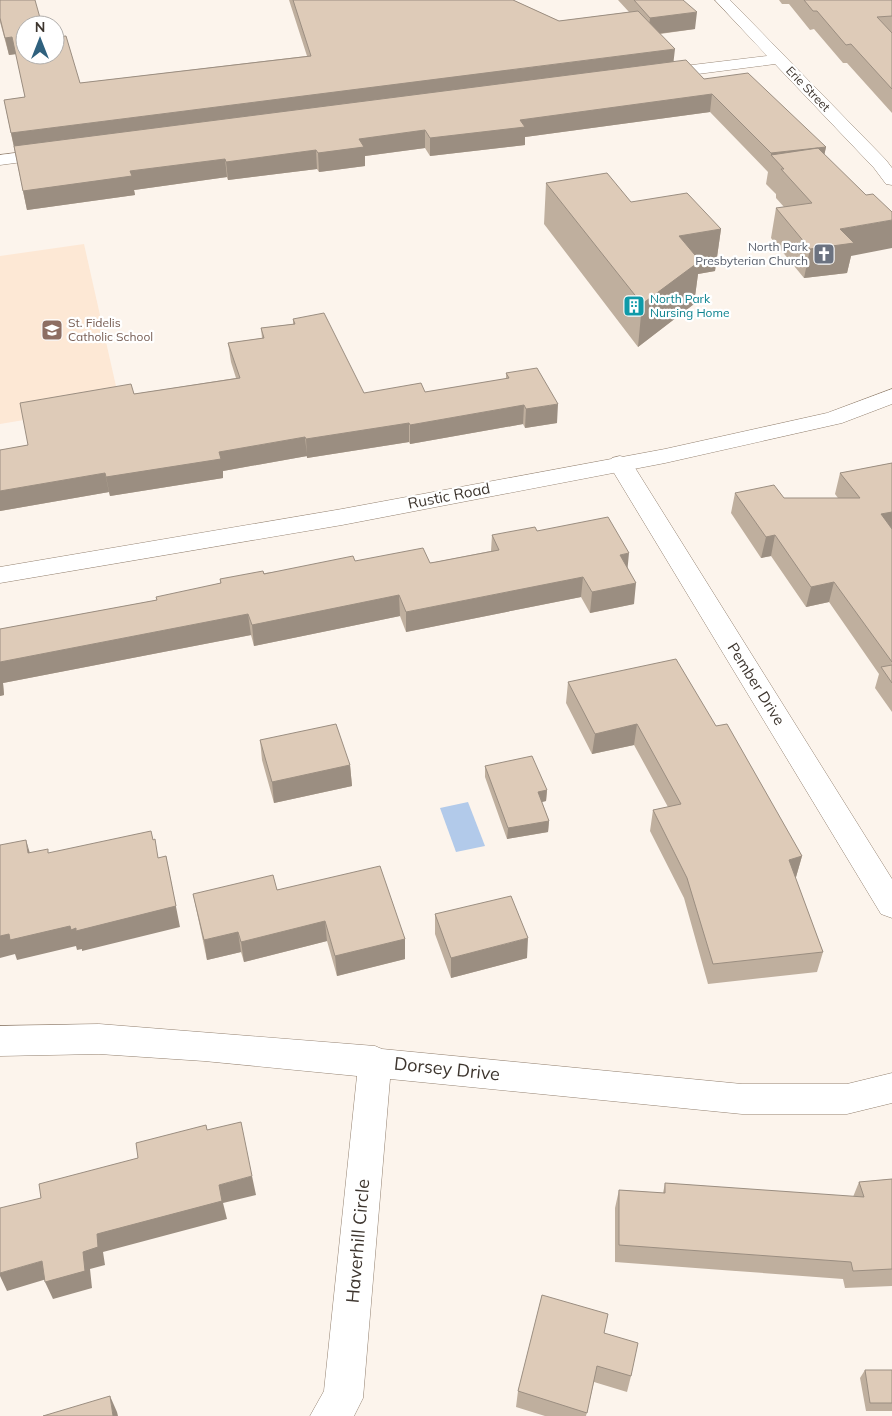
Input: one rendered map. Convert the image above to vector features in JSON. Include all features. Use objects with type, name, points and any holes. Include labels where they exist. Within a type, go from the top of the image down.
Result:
[{"type":"street","name":"Erie Street","points":[[722,0],[880,164],[892,180]]},
{"type":"street","points":[[641,76],[779,59]]},
{"type":"street","points":[[0,160],[69,151]]},
{"type":"street","name":"Rustic Road","points":[[0,576],[342,517],[665,456],[834,418],[892,396]]},
{"type":"street","name":"Pember Drive","points":[[620,463],[892,905]]},
{"type":"street","name":"Dorsey Drive","points":[[0,1041],[99,1038],[375,1061],[742,1099],[847,1099],[892,1088]]},
{"type":"street","name":"Haverhill Circle","points":[[330,1416],[343,1398],[375,1061]]},
{"type":"shaded area","name":"St. Fidelis Catholic School","points":[[84,244],[120,404],[0,424],[0,256]]},
{"type":"water","points":[[468,802],[485,846],[456,852],[440,808]]},
{"type":"building","points":[[0,0],[35,0],[39,15],[15,15],[15,51],[12,37],[5,38],[0,18]]},
{"type":"building","points":[[293,0],[513,0],[559,21],[638,11],[675,49],[11,133],[4,100],[25,97],[18,65],[65,65],[65,36],[80,83],[311,56]]},
{"type":"building","points":[[634,0],[683,0],[697,12],[650,18]]},
{"type":"building","points":[[804,0],[892,0],[892,16],[877,17],[892,33],[892,89],[851,44],[846,45],[817,11],[813,11]]},
{"type":"building","points":[[686,60],[704,79],[748,73],[826,147],[771,153],[712,94],[520,120],[525,127],[430,138],[425,130],[359,139],[364,147],[318,153],[316,150],[226,162],[225,159],[130,171],[132,176],[23,191],[14,146]]},
{"type":"building","points":[[818,148],[866,195],[873,194],[892,212],[892,220],[840,229],[854,243],[810,249],[776,208],[812,203],[771,155]]},
{"type":"building","points":[[607,173],[631,202],[687,193],[721,229],[679,236],[700,261],[642,304],[546,183]]},
{"type":"building","points":[[324,313],[364,393],[421,383],[425,392],[509,378],[506,373],[537,368],[558,404],[526,409],[524,405],[410,425],[409,423],[306,439],[305,437],[219,452],[221,459],[106,477],[105,473],[0,491],[0,450],[28,445],[20,403],[131,384],[134,394],[240,378],[228,343],[264,338],[261,328],[295,324],[293,319]]},
{"type":"building","points":[[892,463],[892,512],[881,514],[892,529],[892,662],[834,582],[811,587],[775,535],[766,537],[735,493],[774,485],[784,498],[860,498],[840,473]]},
{"type":"building","points":[[608,517],[629,553],[620,555],[636,583],[592,592],[583,577],[406,612],[399,595],[252,625],[248,614],[0,662],[0,629],[157,600],[156,597],[221,583],[220,579],[263,571],[264,574],[353,556],[355,561],[423,548],[430,563],[436,562],[499,550],[492,535],[535,527],[537,531]]},
{"type":"building","points":[[676,659],[716,726],[727,724],[802,856],[789,860],[823,952],[713,964],[687,878],[653,810],[681,804],[637,724],[595,734],[568,682]]},
{"type":"building","points":[[892,665],[892,683],[881,667]]},
{"type":"building","points":[[336,724],[350,765],[272,782],[260,740]]},
{"type":"building","points":[[532,756],[547,790],[538,792],[549,821],[508,828],[485,766]]},
{"type":"building","points":[[151,831],[153,840],[155,839],[158,858],[166,856],[176,906],[76,931],[76,928],[71,930],[70,926],[10,940],[9,934],[0,936],[0,845],[26,840],[28,853],[48,849],[48,853]]},
{"type":"building","points":[[380,866],[405,939],[335,956],[325,921],[241,942],[238,932],[204,940],[193,894],[273,875],[277,890]]},
{"type":"building","points":[[511,896],[528,938],[451,958],[435,914]]},
{"type":"building","points":[[241,1122],[252,1176],[219,1185],[222,1201],[97,1234],[98,1247],[83,1252],[85,1271],[45,1282],[42,1261],[0,1273],[0,1208],[41,1198],[39,1184],[138,1158],[136,1143],[206,1125],[207,1130]]},
{"type":"building","points":[[892,1179],[892,1269],[853,1271],[851,1262],[619,1245],[619,1190],[665,1193],[665,1183],[864,1197],[859,1182]]},
{"type":"building","points":[[542,1295],[608,1314],[604,1333],[638,1343],[631,1376],[597,1366],[587,1413],[518,1391]]},
{"type":"building","points":[[865,1370],[892,1370],[892,1403],[870,1403]]},
{"type":"building","points":[[110,1396],[113,1416],[43,1416]]},
{"type":"place","name":"North Park Presbyterian Church","points":[[824,254]]},
{"type":"place","name":"North Park Nursing Home","points":[[634,306]]},
{"type":"place","name":"St. Fidelis Catholic School","points":[[52,330]]}]
